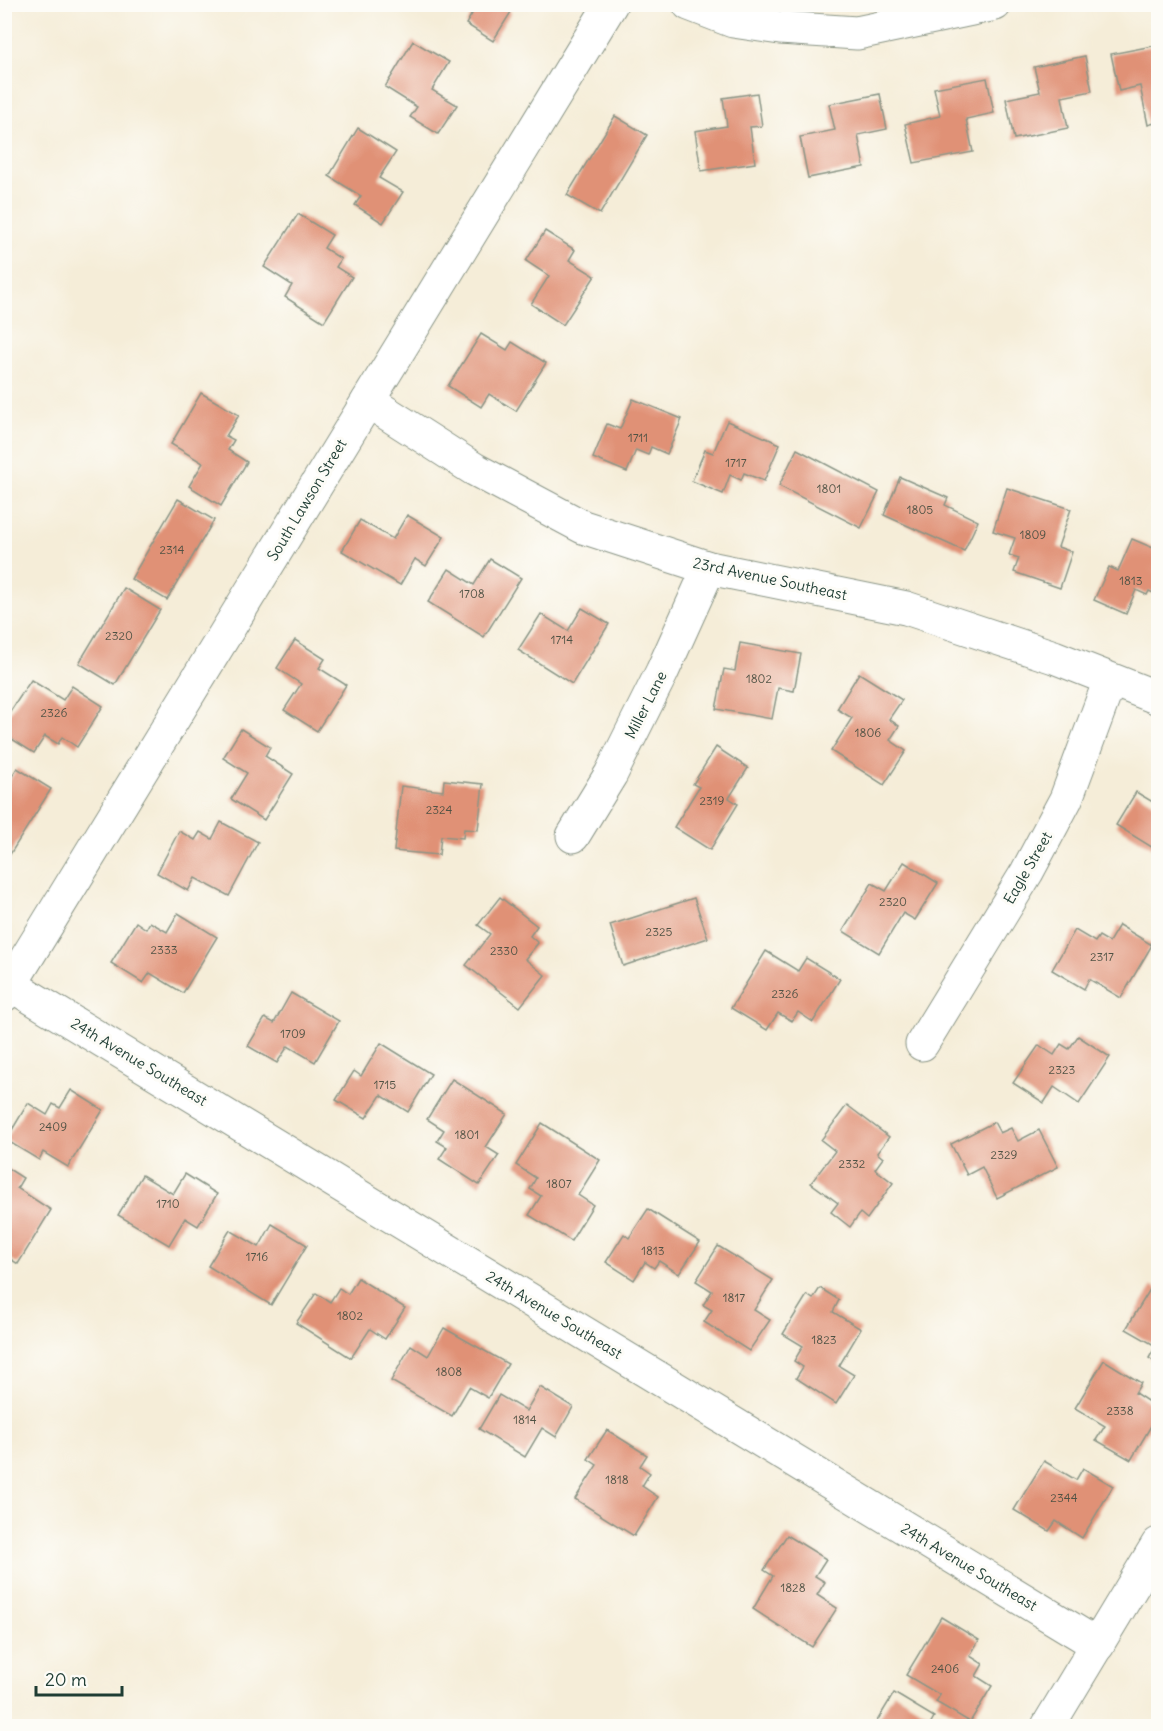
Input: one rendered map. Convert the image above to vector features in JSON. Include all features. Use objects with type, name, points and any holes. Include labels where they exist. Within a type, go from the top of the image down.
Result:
[{"type":"street","name":"South Lawson Street","points":[[8,990],[611,4]]},
{"type":"street","points":[[688,4],[733,21],[780,28],[857,33],[995,4]]},
{"type":"street","name":"23rd Avenue Southeast","points":[[368,401],[474,469],[583,527],[709,568],[906,608],[1054,657],[1158,698]]},
{"type":"street","name":"Miller Lane","points":[[573,836],[616,764],[662,672],[709,568]]},
{"type":"street","name":"Eagle Street","points":[[922,1044],[1027,872],[1066,799],[1110,680]]},
{"type":"street","name":"24th Avenue Southeast","points":[[8,990],[1098,1645]]},
{"type":"street","points":[[1048,1726],[1158,1544]]},
{"type":"building","points":[[456,4],[499,4],[511,12],[493,41],[466,24],[472,14]]},
{"type":"building","points":[[413,41],[449,62],[432,90],[457,105],[438,134],[410,117],[417,107],[385,87]]},
{"type":"building","points":[[1158,45],[1158,122],[1148,125],[1140,86],[1119,91],[1111,54]]},
{"type":"building","points":[[1085,56],[1092,91],[1062,97],[1068,128],[1014,139],[1006,99],[1040,92],[1034,67]]},
{"type":"building","points":[[987,78],[994,113],[966,119],[973,152],[914,163],[905,124],[940,116],[934,88]]},
{"type":"building","points":[[757,93],[762,126],[750,127],[755,163],[701,171],[695,131],[727,126],[723,98]]},
{"type":"building","points":[[880,94],[887,129],[858,135],[864,167],[808,178],[800,137],[835,130],[829,104]]},
{"type":"building","points":[[615,116],[647,135],[600,214],[567,195]]},
{"type":"building","points":[[358,128],[396,152],[379,178],[403,192],[383,223],[355,205],[361,196],[329,176]]},
{"type":"building","points":[[298,214],[332,235],[324,248],[341,259],[336,267],[352,277],[324,322],[285,297],[292,285],[264,267]]},
{"type":"building","points":[[545,231],[575,250],[569,260],[595,276],[563,325],[531,304],[549,276],[526,261]]},
{"type":"building","points":[[481,334],[507,350],[512,342],[546,363],[516,411],[489,394],[481,407],[448,386]]},
{"type":"building","points":[[201,393],[239,415],[226,436],[234,440],[228,450],[247,462],[221,506],[189,486],[203,463],[171,444]]},
{"type":"building","points":[[633,399],[682,419],[667,454],[651,447],[648,455],[636,450],[627,472],[593,458],[607,424],[620,429]]},
{"type":"building","points":[[727,421],[780,444],[764,481],[744,473],[741,480],[730,475],[723,494],[692,481],[705,450],[713,453]]},
{"type":"building","points":[[797,449],[879,492],[861,528],[779,486]]},
{"type":"building","points":[[900,477],[948,498],[945,505],[978,521],[964,551],[884,515]]},
{"type":"building","points":[[1007,488],[1071,509],[1058,547],[1072,552],[1060,588],[1014,572],[1019,558],[1009,555],[1015,538],[993,531]]},
{"type":"building","points":[[178,499],[214,520],[167,600],[131,579]]},
{"type":"building","points":[[407,515],[444,537],[426,566],[415,559],[400,585],[342,551],[360,520],[393,539]]},
{"type":"building","points":[[1132,539],[1158,550],[1158,595],[1149,591],[1147,595],[1136,590],[1126,614],[1094,600],[1109,567],[1118,571]]},
{"type":"building","points":[[490,559],[521,578],[484,637],[428,602],[449,569],[474,585]]},
{"type":"building","points":[[124,588],[160,610],[115,685],[79,663]]},
{"type":"building","points":[[582,608],[609,624],[572,684],[518,650],[541,614],[568,631]]},
{"type":"building","points":[[295,640],[325,659],[319,668],[346,685],[317,731],[284,710],[301,684],[277,668]]},
{"type":"building","points":[[740,643],[801,654],[794,691],[778,688],[772,719],[716,709],[724,669],[735,671]]},
{"type":"building","points":[[859,673],[902,700],[889,719],[899,726],[890,740],[906,751],[884,785],[831,751],[852,718],[837,709]]},
{"type":"building","points":[[31,680],[63,700],[72,686],[103,706],[77,747],[62,737],[58,744],[45,736],[34,753],[4,734],[4,721]]},
{"type":"building","points":[[241,729],[270,747],[265,756],[293,774],[264,820],[231,799],[247,773],[223,758]]},
{"type":"building","points":[[716,747],[748,768],[729,798],[738,804],[710,850],[674,827],[699,787],[693,784]]},
{"type":"building","points":[[17,768],[51,789],[4,864],[4,789]]},
{"type":"building","points":[[444,780],[483,784],[478,830],[464,829],[463,838],[441,836],[439,855],[394,851],[401,786],[443,791]]},
{"type":"building","points":[[1136,792],[1156,804],[1158,800],[1158,851],[1116,825]]},
{"type":"building","points":[[221,822],[258,842],[229,896],[195,878],[188,891],[157,873],[179,831],[195,840],[200,832],[212,839]]},
{"type":"building","points":[[904,862],[938,883],[915,920],[903,913],[879,953],[843,931],[872,883],[886,891]]},
{"type":"building","points":[[500,897],[537,926],[530,936],[538,943],[525,959],[545,975],[520,1007],[466,965],[490,934],[478,925]]},
{"type":"building","points":[[694,898],[708,938],[623,966],[610,925]]},
{"type":"building","points":[[178,913],[217,937],[183,993],[150,973],[143,983],[111,963],[136,922],[146,929],[150,922],[167,932]]},
{"type":"building","points":[[1119,925],[1152,945],[1121,998],[1089,979],[1084,989],[1052,970],[1075,930],[1095,942],[1099,936],[1109,942]]},
{"type":"building","points":[[766,951],[798,971],[806,958],[840,979],[813,1022],[798,1012],[792,1021],[778,1013],[767,1030],[731,1008]]},
{"type":"building","points":[[291,993],[339,1021],[315,1062],[288,1046],[277,1063],[248,1046],[265,1018],[274,1023]]},
{"type":"building","points":[[1078,1036],[1110,1057],[1079,1104],[1054,1087],[1044,1103],[1013,1083],[1039,1045],[1054,1055],[1061,1044],[1069,1049]]},
{"type":"building","points":[[381,1043],[431,1074],[408,1112],[381,1095],[366,1118],[336,1100],[354,1071],[361,1076]]},
{"type":"building","points":[[452,1079],[507,1114],[486,1147],[499,1155],[479,1185],[439,1159],[447,1147],[437,1141],[444,1130],[427,1119]]},
{"type":"building","points":[[71,1090],[103,1110],[68,1167],[43,1152],[39,1160],[6,1140],[28,1103],[47,1115],[53,1104],[60,1108]]},
{"type":"building","points":[[847,1105],[889,1137],[877,1153],[883,1158],[875,1169],[893,1183],[867,1219],[860,1213],[850,1227],[831,1212],[838,1203],[811,1183],[835,1151],[821,1140]]},
{"type":"building","points":[[994,1122],[1000,1133],[1011,1128],[1018,1141],[1039,1130],[1058,1167],[997,1198],[982,1167],[967,1175],[951,1144]]},
{"type":"building","points":[[542,1123],[600,1160],[578,1195],[593,1205],[571,1241],[529,1215],[541,1196],[530,1189],[536,1178],[516,1165]]},
{"type":"building","points":[[4,1166],[23,1178],[17,1188],[51,1210],[18,1264],[4,1255]]},
{"type":"building","points":[[185,1174],[217,1194],[198,1226],[185,1218],[169,1245],[118,1215],[142,1175],[173,1194]]},
{"type":"building","points":[[648,1209],[700,1242],[679,1274],[659,1261],[654,1268],[645,1262],[634,1280],[606,1262],[624,1234],[629,1238]]},
{"type":"building","points":[[272,1224],[307,1245],[271,1305],[208,1266],[230,1230],[259,1247]]},
{"type":"building","points":[[718,1246],[773,1280],[754,1310],[770,1320],[749,1351],[704,1322],[712,1310],[703,1305],[712,1291],[696,1281]]},
{"type":"building","points":[[358,1278],[405,1308],[385,1339],[370,1329],[351,1358],[296,1323],[316,1293],[330,1302],[339,1288],[348,1294]]},
{"type":"building","points":[[1152,1286],[1158,1289],[1158,1364],[1149,1358],[1156,1346],[1126,1329]]},
{"type":"building","points":[[820,1288],[839,1300],[833,1312],[861,1329],[839,1366],[854,1375],[836,1404],[796,1378],[803,1367],[794,1361],[803,1346],[783,1334],[807,1295],[813,1299]]},
{"type":"building","points":[[444,1328],[508,1364],[488,1398],[469,1387],[452,1416],[391,1381],[411,1345],[428,1356]]},
{"type":"building","points":[[1104,1360],[1141,1383],[1135,1393],[1158,1408],[1158,1414],[1131,1460],[1096,1440],[1105,1426],[1075,1408]]},
{"type":"building","points":[[540,1387],[573,1407],[556,1437],[542,1428],[525,1457],[479,1429],[499,1395],[526,1411]]},
{"type":"building","points":[[607,1430],[647,1455],[640,1466],[650,1473],[642,1486],[658,1497],[634,1536],[575,1499],[597,1465],[588,1459]]},
{"type":"building","points":[[1044,1461],[1076,1480],[1083,1468],[1113,1486],[1082,1538],[1056,1521],[1049,1531],[1014,1510]]},
{"type":"building","points":[[787,1535],[826,1559],[815,1576],[825,1582],[817,1595],[837,1608],[812,1647],[753,1609],[773,1576],[764,1570]]},
{"type":"building","points":[[941,1617],[979,1640],[970,1656],[983,1664],[976,1676],[992,1686],[970,1722],[936,1702],[940,1695],[906,1675]]},
{"type":"building","points":[[894,1693],[934,1717],[929,1726],[874,1726]]}]
